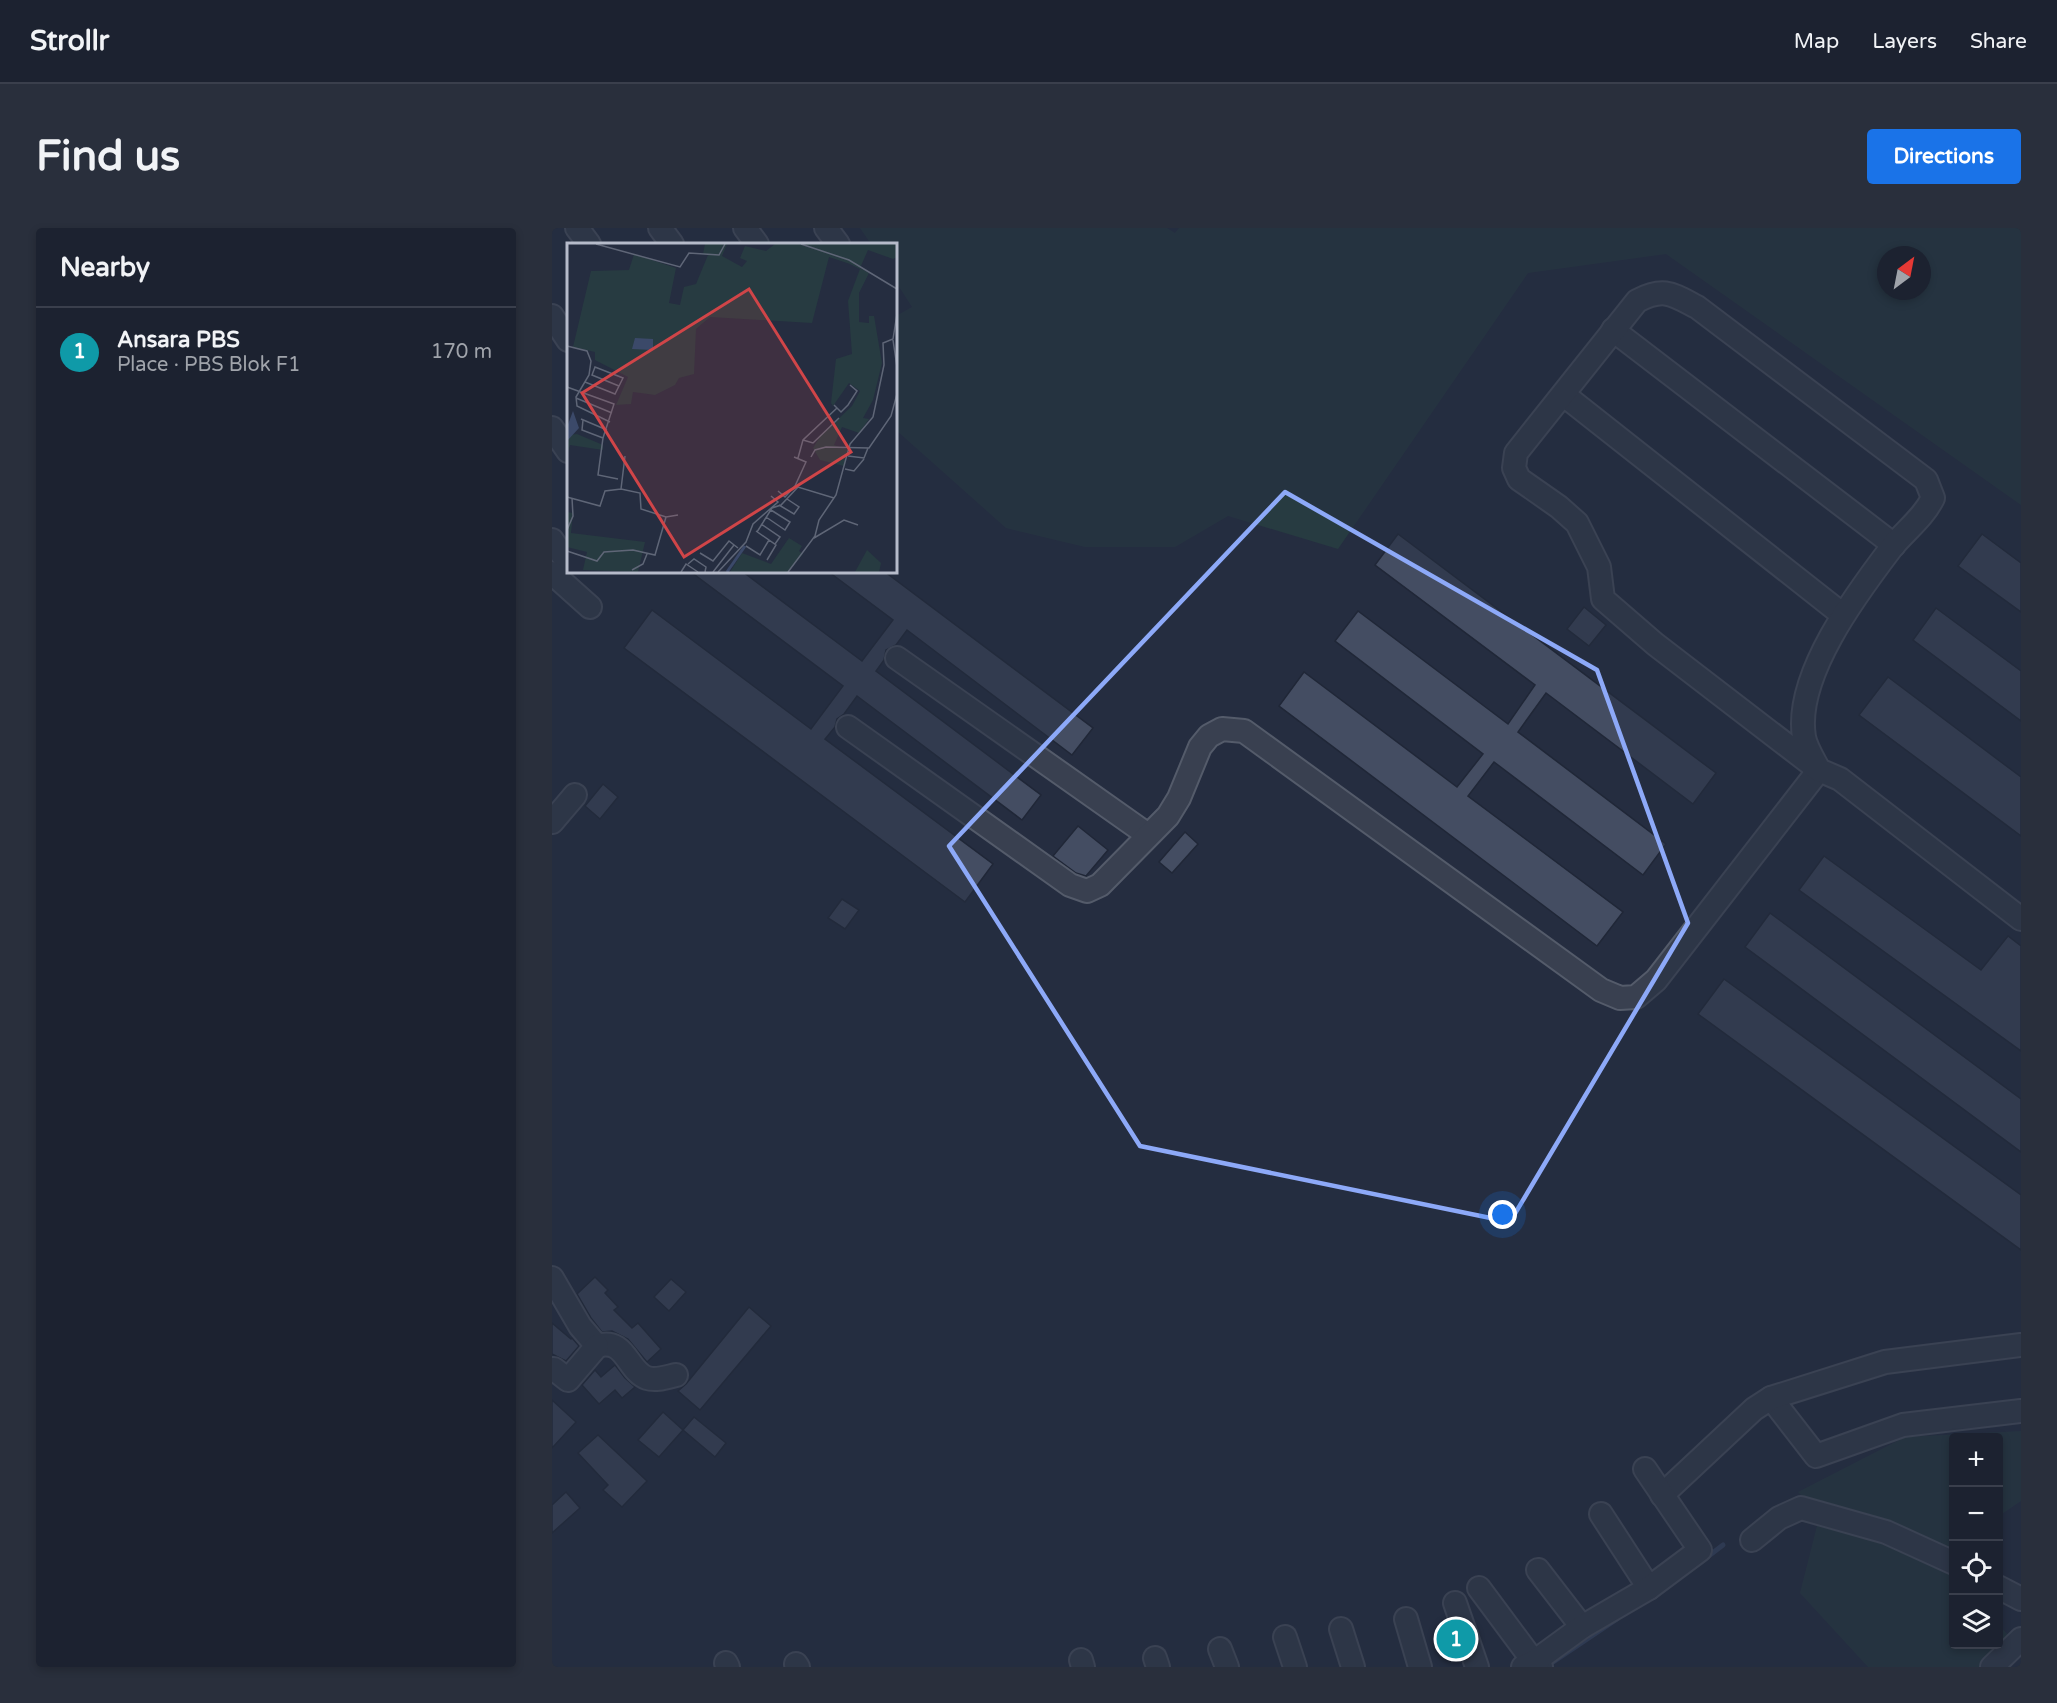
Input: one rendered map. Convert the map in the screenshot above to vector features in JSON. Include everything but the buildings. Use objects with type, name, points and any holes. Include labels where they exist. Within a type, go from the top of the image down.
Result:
[{"type":"street","points":[[577,228],[588,243]]},
{"type":"street","points":[[660,228],[671,243]]},
{"type":"street","points":[[746,228],[756,243]]},
{"type":"street","points":[[826,228],[837,243]]},
{"type":"street","points":[[1819,770],[1804,738],[1804,708],[1810,681],[1844,615],[1894,545],[1926,511],[1933,498],[1926,480],[1697,307],[1673,295],[1653,292],[1637,301],[1516,453],[1514,468],[1519,479],[1577,523],[1599,567],[1603,599],[1655,644],[1819,770],[1840,779],[2021,919]]},
{"type":"street","points":[[552,316],[567,338]]},
{"type":"street","points":[[1613,330],[1894,545]]},
{"type":"street","points":[[1564,395],[1844,615]]},
{"type":"street","points":[[552,428],[567,450]]},
{"type":"street","points":[[552,540],[560,565],[590,607]]},
{"type":"street","points":[[897,658],[1148,835]]},
{"type":"street","points":[[848,727],[1070,885],[1087,891],[1100,885],[1167,816],[1179,798],[1200,747],[1209,736],[1222,729],[1244,731],[1601,990],[1620,998],[1636,997],[1656,980],[1819,770]]},
{"type":"street","points":[[552,822],[575,795]]},
{"type":"street","points":[[552,1278],[580,1326],[597,1346]]},
{"type":"street","points":[[552,1369],[568,1380],[597,1346],[606,1343],[616,1346],[645,1377],[654,1379],[676,1375]]},
{"type":"street","points":[[1662,1495],[1754,1409],[1771,1398],[1885,1362],[2021,1345]]},
{"type":"street","points":[[1771,1398],[1816,1456],[1903,1425],[2021,1411]]},
{"type":"street","points":[[1479,1588],[1533,1665],[1582,1628],[1649,1588],[1700,1550],[1645,1469]]},
{"type":"street","points":[[1752,1540],[1779,1518],[1801,1508],[1886,1532],[1949,1561]]},
{"type":"street","points":[[1601,1514],[1649,1588]]},
{"type":"street","points":[[1538,1570],[1582,1628]]},
{"type":"street","points":[[2003,1590],[2021,1599]]},
{"type":"street","points":[[1455,1603],[1477,1667]]},
{"type":"street","points":[[1406,1619],[1420,1667]]},
{"type":"street","points":[[1341,1629],[1353,1667]]},
{"type":"street","points":[[1285,1637],[1295,1667]]},
{"type":"street","points":[[1992,1667],[2021,1639]]},
{"type":"highlighted area","points":[[1285,492],[1597,670],[1688,923],[1510,1222],[1140,1146],[949,846]]},
{"type":"shaded area","points":[[860,228],[1167,228],[1175,233],[1179,228],[2021,228],[2021,505],[1666,254],[1528,273],[1338,549],[1228,516],[1175,547],[1085,547],[1006,528],[897,431],[897,315],[912,307],[897,284],[897,243],[870,243]]},
{"type":"shaded area","points":[[2021,1431],[2021,1501],[2003,1513],[2003,1433],[1982,1433]]},
{"type":"shaded area","points":[[1949,1435],[1949,1551],[1939,1558],[1949,1570],[1949,1649],[2003,1649],[2003,1629],[2019,1647],[1996,1667],[1868,1667],[1800,1593],[1820,1514],[1798,1492],[1905,1437]]},
{"type":"waterway","points":[[1706,1558],[1723,1545]]},
{"type":"waterway","points":[[1547,1666],[1617,1619]]},
{"type":"place","name":"Ansara PBS","points":[[1456,1639]]}]
